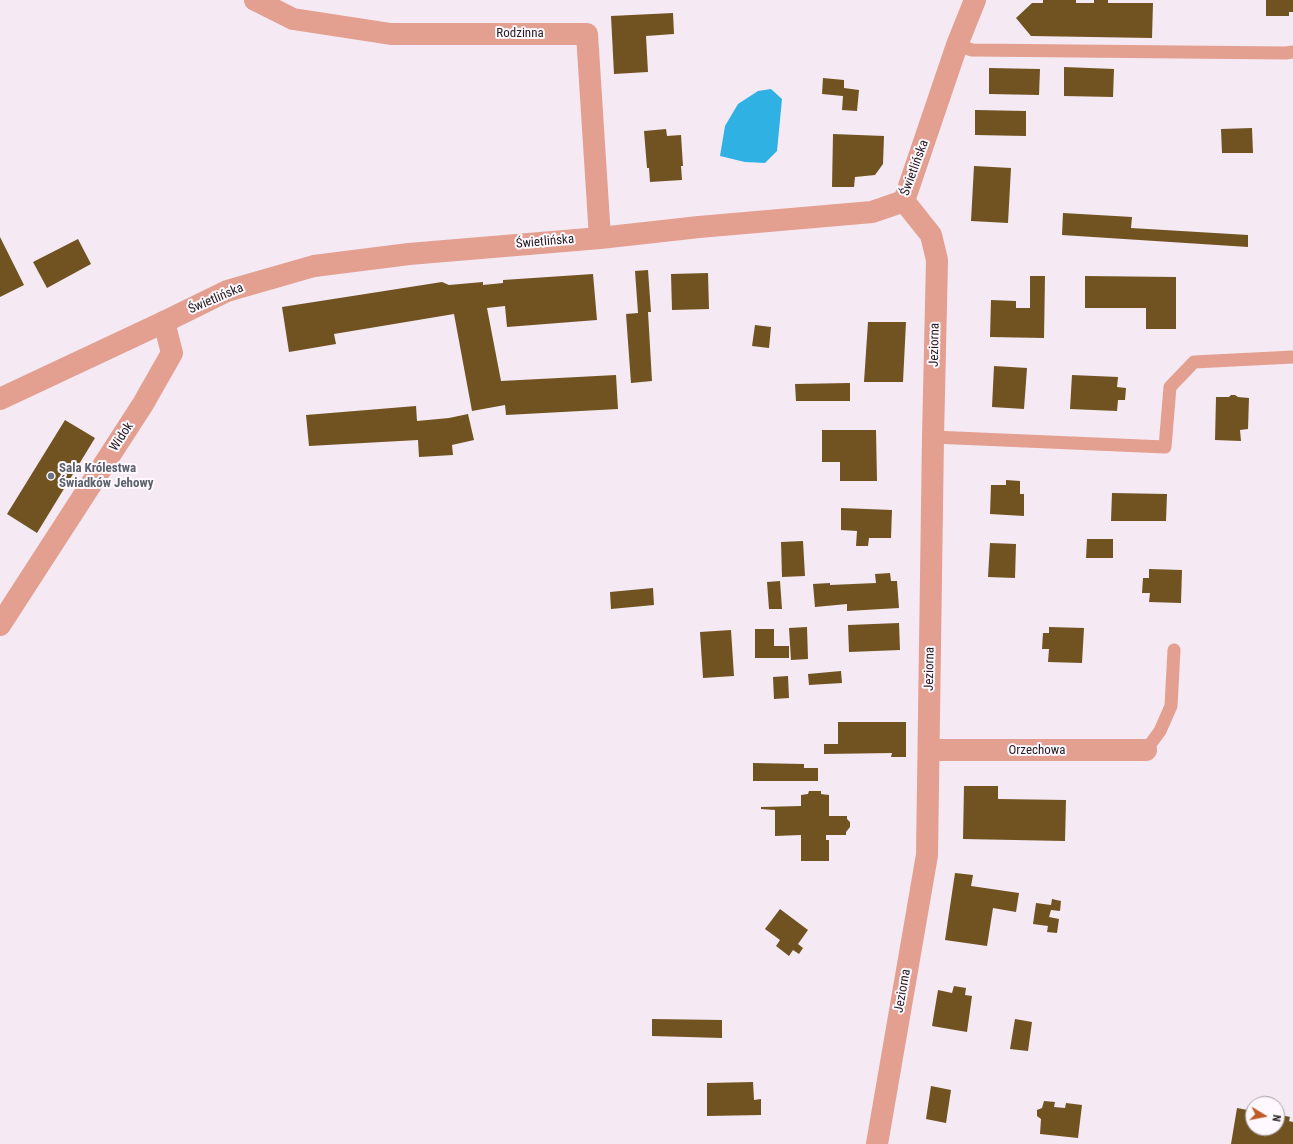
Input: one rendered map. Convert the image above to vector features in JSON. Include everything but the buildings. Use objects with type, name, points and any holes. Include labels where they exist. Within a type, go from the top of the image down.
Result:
[{"type":"street","name":"Rodzinna","points":[[255,0],[293,20],[391,34],[587,34],[600,238]]},
{"type":"street","name":"Świetlińska","points":[[0,399],[227,291],[314,266],[409,254],[600,238],[699,227],[872,212],[904,201],[975,0]]},
{"type":"street","name":"Jeziorna","points":[[877,1144],[927,855],[933,437],[938,260],[931,235],[904,201]]},
{"type":"street","name":"Widok","points":[[0,625],[144,404],[172,353],[164,322]]},
{"type":"street","name":"Orzechowa","points":[[929,750],[1146,750]]},
{"type":"lane","points":[[958,45],[972,50],[1293,52]]},
{"type":"lane","points":[[933,437],[1165,447],[1170,387],[1194,362],[1293,357]]},
{"type":"lane","points":[[1146,750],[1160,731],[1172,706],[1174,650]]},
{"type":"water","points":[[771,89],[782,99],[777,151],[765,163],[745,162],[720,156],[725,126],[738,104],[758,91]]},
{"type":"place","name":"Sala Królestwa Świadków Jehowy","points":[[51,476]]}]
